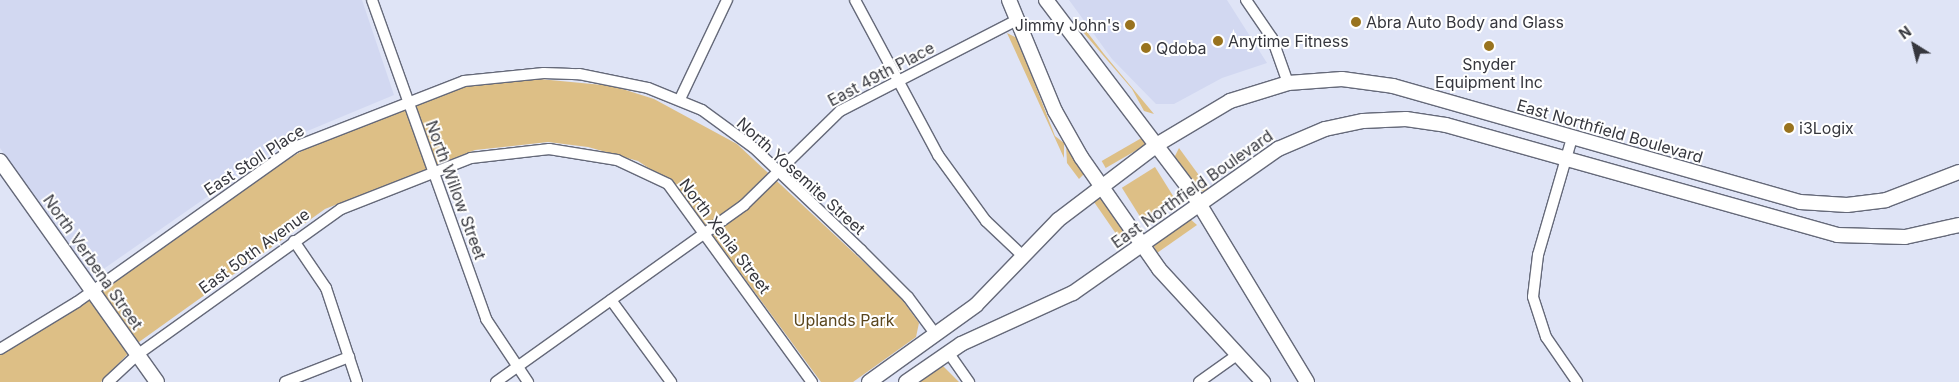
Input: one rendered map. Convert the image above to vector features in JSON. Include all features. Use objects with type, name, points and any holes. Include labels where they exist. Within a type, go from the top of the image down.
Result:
[{"type":"main road","points":[[1009,0],[1058,116],[1101,185],[1141,244],[1172,285],[1263,382]]},
{"type":"main road","points":[[1046,0],[1158,144],[1199,203],[1307,382]]},
{"type":"main road","name":"East Northfield Boulevard","points":[[869,382],[976,305],[1023,256],[1101,185],[1158,144],[1230,101],[1288,83],[1330,79],[1376,82],[1776,198],[1812,204],[1886,200],[1959,172]]},
{"type":"main road","name":"East Northfield Boulevard","points":[[906,382],[948,352],[1062,299],[1290,142],[1362,121],[1406,120],[1446,125],[1837,235],[1905,237],[1959,225]]},
{"type":"main road","name":"North Verbena Street","points":[[0,161],[157,382]]},
{"type":"street","name":"North Willow Street","points":[[372,0],[486,319],[528,382]]},
{"type":"street","points":[[680,99],[727,0]]},
{"type":"street","points":[[855,0],[938,155],[986,221],[1023,256]]},
{"type":"street","points":[[1246,0],[1272,38],[1288,83]]},
{"type":"street","name":"East 49th Place","points":[[706,232],[744,205],[836,114],[1017,20]]},
{"type":"street","name":"East Stoll Place","points":[[0,350],[92,291],[295,147],[408,100],[500,74],[579,74],[617,80]]},
{"type":"street","name":"North Yosemite Street","points":[[617,80],[680,99],[726,127],[778,171],[899,288],[936,335]]},
{"type":"street","points":[[1572,138],[1538,256],[1533,297],[1546,337],[1577,382]]},
{"type":"street","name":"North Xenia Street","points":[[434,171],[486,154],[527,149],[602,156],[666,182],[706,232],[812,382]]},
{"type":"street","name":"East 50th Avenue","points":[[108,382],[138,355],[294,241],[354,203],[434,171]]},
{"type":"street","points":[[496,382],[706,232]]},
{"type":"street","points":[[294,241],[326,288],[357,382]]},
{"type":"street","points":[[611,300],[671,382]]},
{"type":"street","points":[[948,352],[969,382]]},
{"type":"street","points":[[1199,382],[1237,355]]},
{"type":"street","points":[[285,382],[349,357]]},
{"type":"shaded area","points":[[0,0],[362,0],[394,95],[293,137],[92,277],[0,148]]},
{"type":"shaded area","points":[[1069,0],[1227,0],[1267,63],[1222,78],[1174,104],[1156,104],[1112,59]]},
{"type":"green space","points":[[1077,19],[1154,114],[1144,111],[1132,89],[1077,25]]},
{"type":"green space","points":[[1007,33],[1017,38],[1055,136],[1064,143],[1064,158]]},
{"type":"green space","name":"Uplands Park","points":[[529,78],[613,86],[654,99],[737,144],[898,294],[919,323],[916,337],[853,382],[821,382],[677,187],[638,161],[588,147],[548,142],[475,150],[325,209],[139,342],[101,382],[0,382],[0,355],[84,303],[270,170],[312,145],[466,86]]},
{"type":"green space","points":[[1145,136],[1149,143],[1106,168],[1102,161]]},
{"type":"green space","points":[[1066,145],[1085,173],[1079,179],[1067,163]]},
{"type":"green space","points":[[1179,148],[1209,189],[1205,192],[1199,191],[1174,158]]},
{"type":"green space","points":[[1155,167],[1176,200],[1143,221],[1122,188]]},
{"type":"green space","points":[[1101,196],[1127,233],[1121,241],[1092,199]]},
{"type":"green space","points":[[1189,218],[1197,225],[1157,253],[1153,244]]},
{"type":"green space","points":[[943,366],[959,382],[916,382],[934,369]]},
{"type":"place","name":"Abra Auto Body and Glass","points":[[1356,22]]},
{"type":"place","name":"Jimmy John's","points":[[1130,25]]},
{"type":"place","name":"Anytime Fitness","points":[[1218,41]]},
{"type":"place","name":"Snyder Equipment Inc","points":[[1489,46]]},
{"type":"place","name":"Qdoba","points":[[1146,48]]},
{"type":"place","name":"i3Logix","points":[[1789,128]]}]
